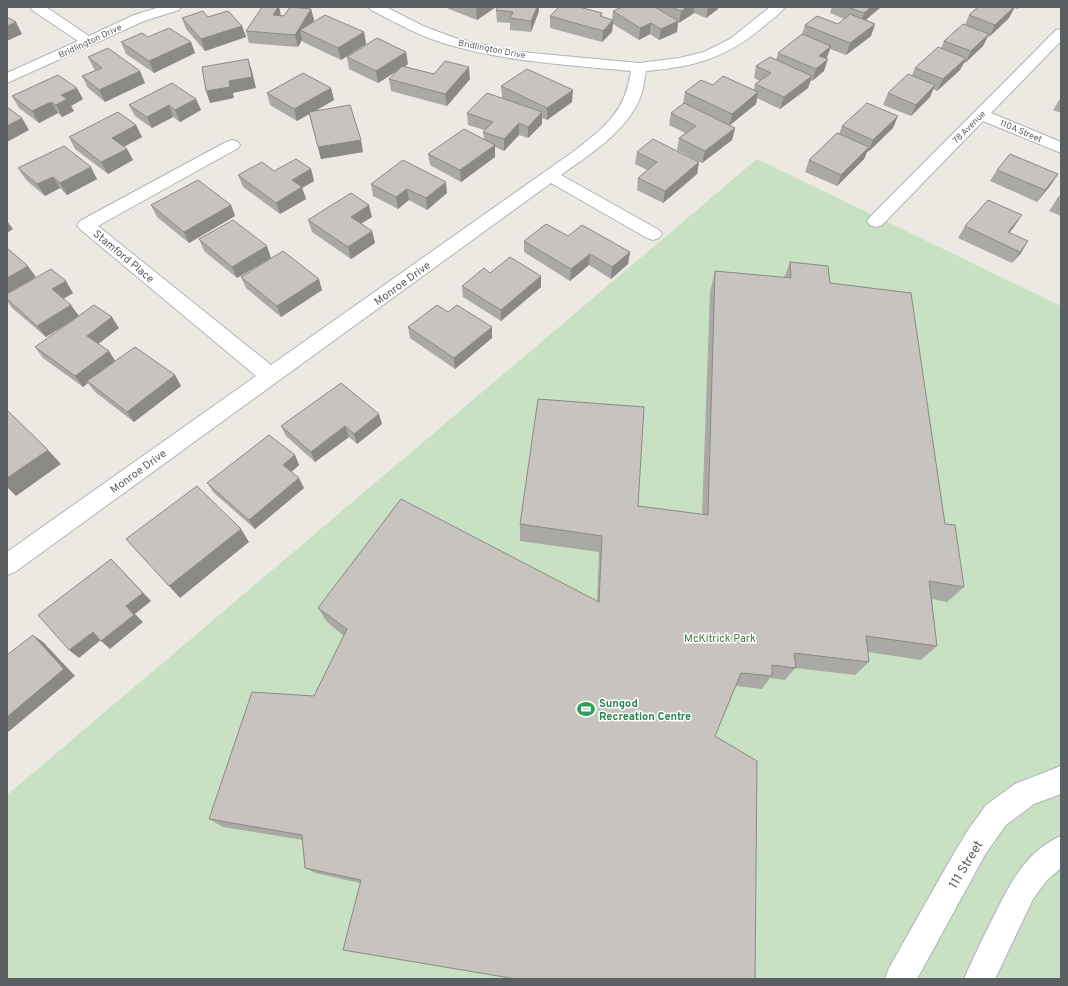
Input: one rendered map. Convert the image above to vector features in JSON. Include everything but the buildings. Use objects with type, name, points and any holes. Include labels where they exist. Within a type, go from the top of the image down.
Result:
[{"type":"street","points":[[37,7],[88,41]]},
{"type":"street","name":"Bridlington Drive","points":[[7,79],[139,18],[174,7]]},
{"type":"street","name":"Bridlington Drive","points":[[376,7],[418,29],[452,41],[510,55],[639,67]]},
{"type":"street","points":[[639,67],[668,65],[697,59],[721,50],[747,32],[778,7]]},
{"type":"street","name":"78 Avenue","points":[[876,221],[1061,33]]},
{"type":"street","name":"Monroe Drive","points":[[7,565],[550,176],[598,140],[620,119],[631,103],[639,67]]},
{"type":"street","name":"110A Street","points":[[981,114],[1061,148]]},
{"type":"street","name":"Stamford Place","points":[[232,145],[86,225],[248,360],[271,376]]},
{"type":"street","points":[[550,176],[653,234]]},
{"type":"street","name":"111 Street","points":[[900,979],[959,872],[976,843],[996,815],[1025,794],[1061,780]]},
{"type":"street","points":[[979,979],[1024,889],[1037,870],[1061,850]]},
{"type":"green space","name":"Sungod Recreation Centre","points":[[757,159],[1061,306],[1061,979],[7,979],[7,795]]},
{"type":"place","name":"Sungod Recreation Centre","points":[[586,709]]},
{"type":"park label","name":"McKitrick Park","points":[[720,638]]}]
